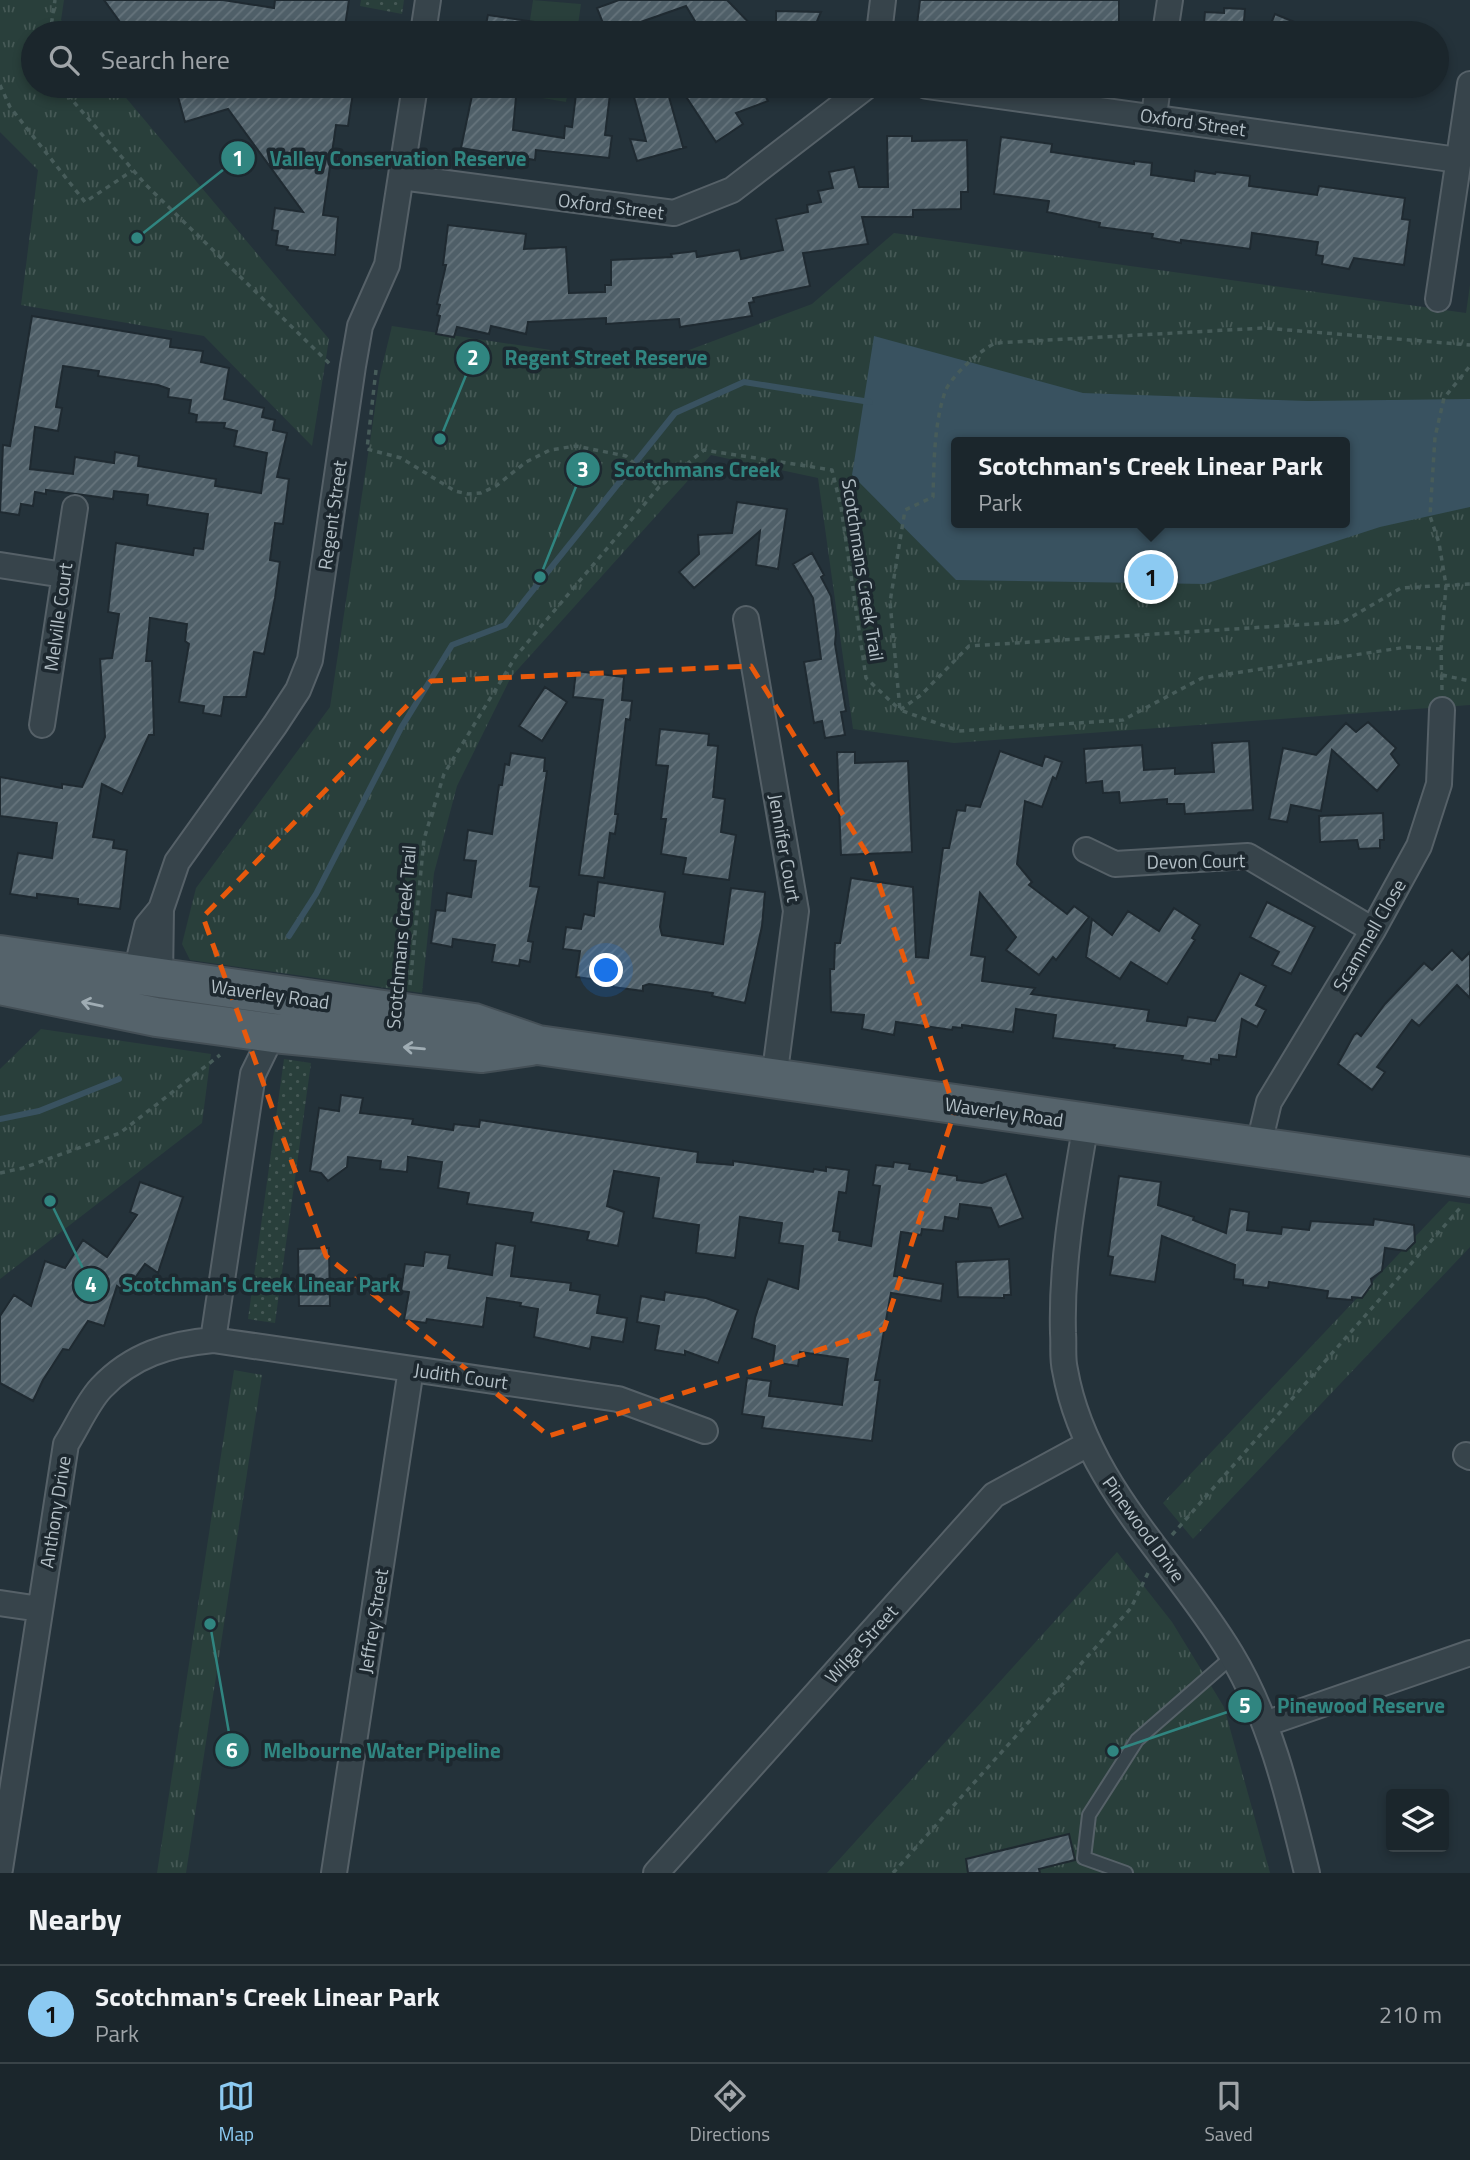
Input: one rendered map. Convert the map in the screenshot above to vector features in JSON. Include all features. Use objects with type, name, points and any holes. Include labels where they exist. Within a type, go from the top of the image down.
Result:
[{"type":"main road","name":"Waverley Road","points":[[0,955],[474,1023],[538,1045],[1258,1147],[1467,1190]]},
{"type":"main road","points":[[147,1015],[148,978]]},
{"type":"main road","name":"Waverley Road","points":[[0,985],[253,1036],[482,1053],[538,1045]]},
{"type":"street","points":[[425,21],[428,0]]},
{"type":"street","points":[[880,21],[883,0]]},
{"type":"street","points":[[1167,21],[1170,0]]},
{"type":"street","points":[[1438,299],[1470,84]]},
{"type":"street","name":"Regent Street","points":[[148,978],[147,926],[161,909],[177,862],[275,725],[298,690],[310,660],[360,326],[387,265],[413,98]]},
{"type":"street","name":"Oxford Street","points":[[401,177],[674,213],[732,190],[851,98]]},
{"type":"street","name":"Oxford Street","points":[[1018,98],[1458,160]]},
{"type":"street","points":[[1154,116],[1156,98]]},
{"type":"street","name":"Melville Court","points":[[42,725],[75,508]]},
{"type":"street","points":[[0,565],[64,575]]},
{"type":"street","name":"Jennifer Court","points":[[746,619],[796,911],[774,1079]]},
{"type":"street","name":"Scammell Close","points":[[1258,1147],[1269,1102],[1373,930],[1419,846],[1439,784],[1442,709]]},
{"type":"street","name":"Devon Court","points":[[1086,850],[1115,864],[1248,856],[1373,930]]},
{"type":"street","points":[[213,1340],[253,1074],[253,1036]]},
{"type":"street","name":"Pinewood Drive","points":[[1086,1123],[1061,1286],[1065,1369],[1088,1444],[1112,1490],[1198,1602],[1233,1656],[1265,1724],[1307,1873]]},
{"type":"street","name":"Judith Court","points":[[213,1340],[618,1399],[705,1431]]},
{"type":"street","name":"Anthony Drive","points":[[0,1869],[66,1444],[100,1389],[142,1355],[178,1343],[213,1340]]},
{"type":"street","name":"Jeffrey Street","points":[[334,1873],[411,1369]]},
{"type":"street","name":"Wilga Street","points":[[656,1873],[994,1495],[1088,1444]]},
{"type":"street","points":[[0,1603],[40,1609]]},
{"type":"street","points":[[1265,1724],[1470,1653]]},
{"type":"lane","points":[[1126,1873],[1084,1858],[1089,1815],[1137,1740],[1233,1656]]},
{"type":"path","points":[[52,21],[55,0]]},
{"type":"path","points":[[0,85],[10,107],[85,202],[133,171]]},
{"type":"path","points":[[70,98],[145,185],[331,364],[353,366]]},
{"type":"path","points":[[900,710],[890,602],[905,510],[933,496],[934,463],[946,390],[983,348],[996,343],[1264,328],[1470,345]]},
{"type":"path","points":[[1442,709],[1441,649],[1446,585],[1439,543],[1430,516],[1429,499],[1435,437],[1444,398],[1470,366]]},
{"type":"path","points":[[367,449],[401,458],[455,491],[468,494],[481,493],[496,486],[526,462],[550,450],[576,446],[626,456],[659,487]]},
{"type":"path","name":"Scotchmans Creek Trail","points":[[408,1013],[422,850],[444,774],[516,656],[659,487],[704,450],[832,470],[841,508],[866,678],[900,710]]},
{"type":"path","points":[[900,710],[921,695],[970,646],[1343,622],[1401,588],[1470,584]]},
{"type":"path","points":[[900,710],[959,731],[1123,720],[1202,678],[1408,647],[1441,649]]},
{"type":"path","points":[[1442,675],[1470,681]]},
{"type":"path","points":[[0,1173],[23,1168],[120,1133],[212,1064],[229,1045],[253,1036]]},
{"type":"path","points":[[893,1873],[1131,1608],[1158,1552],[1467,1190]]},
{"type":"highlighted area","points":[[751,666],[871,860],[955,1110],[884,1329],[549,1436],[326,1256],[203,917],[431,681]]},
{"type":"green space","points":[[0,0],[64,0],[62,21],[21,21],[21,98],[126,98],[329,339],[312,446],[204,336],[21,305],[38,170],[0,132]]},
{"type":"green space","points":[[361,0],[404,0],[402,14],[360,6]]},
{"type":"green space","points":[[533,0],[581,4],[579,21],[530,21]]},
{"type":"green space","points":[[542,98],[567,98],[566,102]]},
{"type":"green space","points":[[894,233],[1466,313],[1470,285],[1470,705],[954,743],[853,729],[818,478],[711,455],[511,677],[457,786],[434,873],[422,993],[190,960],[182,944],[196,888],[330,707],[380,375],[392,326],[649,365],[812,304]]},
{"type":"green space","points":[[41,1029],[211,1054],[202,1123],[0,1279],[0,1069]]},
{"type":"green space","points":[[284,1059],[311,1063],[275,1323],[248,1319]]},
{"type":"green space","points":[[1449,1201],[1470,1204],[1470,1247],[1193,1539],[1163,1503]]},
{"type":"green space","points":[[234,1370],[262,1375],[186,1873],[157,1873]]},
{"type":"green space","points":[[1117,1552],[1172,1622],[1224,1707],[1270,1873],[827,1873]]},
{"type":"water","points":[[874,336],[1083,393],[1308,401],[1470,399],[1470,507],[1380,527],[1205,584],[956,580],[852,475]]},
{"type":"building","points":[[104,0],[223,0],[274,8],[275,0],[349,0],[346,21],[119,21]]},
{"type":"building","points":[[619,0],[727,0],[747,21],[695,21],[686,6],[644,21],[602,21],[597,8]]},
{"type":"building","points":[[920,0],[1119,0],[1119,21],[917,21]]},
{"type":"building","points":[[1224,8],[1245,9],[1244,21],[1204,21],[1205,12],[1224,13]]},
{"type":"building","points":[[776,11],[821,12],[817,21],[776,21]]},
{"type":"building","points":[[1275,14],[1292,21],[1272,21]]},
{"type":"building","points":[[488,15],[528,21],[487,21]]},
{"type":"building","points":[[178,98],[352,98],[348,126],[336,125],[323,215],[338,217],[335,255],[287,250],[288,247],[276,245],[278,231],[272,230],[275,208],[303,212],[228,109],[185,122]]},
{"type":"building","points":[[471,98],[516,98],[513,130],[564,138],[565,126],[572,127],[576,98],[610,98],[605,135],[612,136],[609,158],[536,150],[535,160],[461,148]]},
{"type":"building","points":[[634,98],[669,98],[683,147],[687,147],[637,161],[630,139],[646,141]]},
{"type":"building","points":[[687,98],[766,98],[768,101],[736,113],[743,124],[716,142]]},
{"type":"building","points":[[887,136],[912,136],[912,141],[967,140],[968,192],[961,192],[961,209],[913,210],[913,217],[862,217],[868,244],[803,253],[810,286],[753,298],[754,302],[749,303],[752,316],[680,327],[679,319],[606,324],[606,318],[528,322],[526,334],[491,326],[489,334],[457,327],[454,337],[436,334],[440,316],[437,315],[440,305],[437,304],[446,265],[443,265],[448,225],[526,234],[524,249],[566,247],[569,293],[605,292],[605,285],[611,285],[611,260],[672,257],[671,254],[696,251],[697,257],[739,250],[741,259],[783,250],[776,219],[808,212],[807,205],[821,202],[818,191],[833,188],[829,172],[854,167],[859,187],[888,187]]},
{"type":"building","points":[[1001,137],[1052,144],[1051,152],[1134,164],[1134,161],[1152,163],[1151,175],[1194,181],[1195,171],[1216,172],[1250,176],[1249,186],[1317,195],[1319,186],[1405,198],[1402,219],[1410,220],[1404,265],[1354,258],[1349,269],[1322,264],[1323,256],[1316,255],[1318,242],[1252,233],[1250,249],[1181,240],[1181,243],[1152,238],[1153,234],[1099,227],[1100,223],[1047,212],[1049,201],[994,194]]},
{"type":"building","points":[[32,316],[171,339],[170,347],[203,351],[201,362],[229,368],[224,399],[264,408],[262,417],[275,420],[273,430],[287,433],[277,477],[289,479],[283,524],[275,523],[270,560],[280,562],[275,598],[264,654],[254,652],[246,697],[224,697],[221,716],[203,713],[204,706],[179,702],[189,644],[185,641],[187,624],[150,618],[146,661],[152,661],[154,735],[149,735],[122,794],[102,784],[93,837],[114,840],[113,848],[127,850],[120,909],[78,904],[78,899],[10,894],[18,853],[52,858],[57,823],[0,816],[0,777],[62,788],[62,784],[82,787],[105,737],[100,659],[112,658],[119,614],[108,612],[116,543],[193,555],[194,548],[203,549],[208,514],[147,505],[148,495],[114,491],[113,499],[46,490],[46,494],[35,492],[33,506],[21,504],[19,515],[0,512],[3,445],[10,446]],"holes":[[[63,366],[99,371],[98,376],[169,389],[168,397],[191,400],[189,413],[197,415],[196,422],[225,423],[224,428],[237,431],[234,446],[267,453],[261,493],[215,486],[216,479],[138,466],[139,456],[115,452],[114,463],[75,457],[73,474],[30,469],[35,427],[58,431],[62,408],[56,407]]]},
{"type":"building","points":[[737,502],[787,509],[778,569],[756,565],[760,531],[694,588],[679,572],[699,554],[698,535],[732,533]]},
{"type":"building","points":[[812,553],[831,596],[835,644],[846,711],[841,712],[845,735],[825,738],[822,721],[814,723],[804,662],[821,659],[813,598],[793,564]]},
{"type":"building","points":[[576,671],[624,677],[622,700],[632,701],[630,720],[626,719],[615,834],[610,833],[604,878],[579,875],[603,700],[573,697]]},
{"type":"building","points":[[545,687],[567,702],[542,741],[519,726]]},
{"type":"building","points":[[1368,722],[1396,748],[1391,754],[1399,765],[1377,791],[1332,750],[1321,811],[1291,805],[1287,822],[1269,819],[1283,748],[1316,755],[1346,723],[1356,732]]},
{"type":"building","points":[[660,729],[709,734],[708,745],[718,746],[713,797],[725,799],[721,832],[736,835],[729,880],[683,874],[686,858],[661,854],[666,819],[661,819],[668,766],[656,765]]},
{"type":"building","points":[[1249,741],[1253,810],[1185,814],[1184,804],[1167,804],[1167,799],[1120,803],[1119,792],[1103,793],[1102,781],[1086,783],[1084,749],[1142,745],[1144,770],[1175,768],[1175,774],[1214,772],[1212,743]]},
{"type":"building","points":[[1000,751],[1042,766],[1045,756],[1062,762],[1056,779],[1053,777],[1042,807],[1025,801],[1017,864],[1032,882],[1029,885],[1067,914],[1074,906],[1089,917],[1056,960],[1053,957],[1039,975],[1006,950],[1016,937],[980,893],[971,955],[985,957],[982,981],[1035,988],[1031,994],[1149,1010],[1147,1021],[1186,1026],[1188,1017],[1215,1021],[1240,973],[1266,986],[1256,1005],[1266,1010],[1257,1027],[1242,1019],[1236,1057],[1219,1055],[1219,1060],[1211,1059],[1211,1064],[1182,1060],[1183,1056],[1053,1038],[1056,1015],[1016,1009],[1013,1032],[962,1025],[962,1028],[953,1027],[952,1030],[896,1022],[894,1035],[862,1029],[864,1015],[831,1012],[830,969],[834,969],[835,943],[840,943],[851,878],[913,887],[916,957],[928,958],[943,848],[949,848],[957,810],[965,811],[966,805],[980,807]]},
{"type":"building","points":[[837,752],[855,752],[855,763],[908,761],[912,852],[841,855]]},
{"type":"building","points":[[511,753],[545,758],[544,771],[547,771],[530,886],[539,887],[528,941],[533,942],[530,962],[520,960],[519,966],[492,962],[495,945],[453,939],[452,947],[431,943],[436,910],[445,911],[447,893],[471,897],[476,861],[464,860],[468,830],[492,834],[499,785],[502,785],[505,764],[509,765]]},
{"type":"building","points":[[1383,813],[1384,840],[1380,840],[1380,848],[1359,849],[1357,840],[1320,842],[1319,816]]},
{"type":"building","points":[[598,882],[665,892],[660,927],[662,935],[723,944],[731,888],[765,892],[762,926],[745,1003],[712,996],[713,993],[649,984],[643,986],[643,991],[613,987],[614,982],[576,977],[580,951],[563,949],[566,927],[581,929],[584,914],[594,916]]},
{"type":"building","points":[[1267,902],[1315,927],[1291,974],[1272,965],[1279,952],[1250,937]]},
{"type":"building","points":[[1174,908],[1200,925],[1192,938],[1195,940],[1167,984],[1131,962],[1120,979],[1086,957],[1092,919],[1112,935],[1128,911],[1159,931]]},
{"type":"building","points":[[1452,950],[1462,960],[1470,952],[1470,998],[1457,985],[1419,1026],[1412,1020],[1377,1067],[1385,1072],[1372,1090],[1338,1064],[1354,1035],[1357,1033],[1361,1036],[1385,1004],[1424,963],[1432,970]]},
{"type":"building","points":[[341,1095],[363,1098],[360,1113],[413,1119],[412,1124],[453,1130],[454,1124],[479,1127],[480,1120],[698,1152],[697,1162],[733,1165],[733,1161],[813,1172],[814,1169],[826,1171],[826,1167],[849,1170],[846,1193],[839,1192],[833,1231],[840,1232],[839,1240],[871,1246],[880,1186],[873,1185],[876,1165],[893,1167],[894,1162],[910,1164],[909,1169],[957,1176],[957,1180],[982,1183],[1006,1174],[1023,1218],[999,1227],[991,1208],[960,1204],[958,1219],[945,1217],[943,1231],[922,1229],[921,1235],[901,1232],[894,1276],[943,1284],[941,1301],[891,1293],[875,1380],[880,1380],[872,1441],[762,1428],[764,1417],[742,1414],[747,1378],[771,1381],[769,1396],[842,1405],[848,1359],[800,1352],[798,1366],[773,1362],[775,1346],[752,1338],[755,1318],[768,1279],[798,1289],[803,1246],[779,1243],[782,1223],[740,1217],[735,1258],[696,1253],[699,1225],[653,1218],[659,1178],[614,1171],[607,1206],[624,1212],[618,1246],[587,1240],[589,1232],[531,1222],[533,1213],[467,1204],[469,1193],[438,1188],[442,1162],[408,1157],[407,1172],[380,1169],[381,1161],[348,1157],[347,1167],[328,1181],[321,1173],[310,1171],[319,1108],[339,1111]]},
{"type":"building","points":[[1119,1176],[1161,1182],[1158,1205],[1194,1217],[1193,1220],[1226,1233],[1230,1209],[1249,1212],[1247,1230],[1281,1234],[1282,1227],[1309,1230],[1311,1221],[1373,1225],[1374,1219],[1414,1225],[1415,1242],[1406,1251],[1385,1248],[1382,1271],[1371,1279],[1372,1284],[1362,1298],[1352,1297],[1352,1300],[1327,1298],[1328,1291],[1269,1282],[1268,1288],[1243,1285],[1243,1280],[1234,1279],[1235,1265],[1162,1236],[1155,1282],[1110,1275],[1113,1257],[1108,1256]]},
{"type":"building","points":[[140,1182],[183,1197],[158,1273],[145,1264],[125,1292],[117,1286],[104,1326],[88,1321],[69,1350],[63,1349],[33,1401],[0,1383],[0,1316],[14,1295],[31,1306],[45,1261],[65,1268],[83,1240],[107,1257],[137,1215],[130,1212]]},
{"type":"building","points":[[496,1243],[515,1246],[511,1276],[571,1283],[570,1290],[600,1295],[597,1313],[627,1318],[623,1342],[592,1337],[590,1349],[534,1337],[538,1309],[520,1306],[521,1303],[487,1298],[483,1327],[427,1319],[426,1323],[404,1320],[409,1292],[401,1291],[405,1264],[423,1266],[425,1252],[450,1255],[448,1268],[492,1275]]},
{"type":"building","points":[[329,1248],[330,1306],[299,1306],[298,1249]]},
{"type":"building","points":[[1009,1259],[1011,1295],[1004,1295],[1004,1298],[958,1297],[956,1262]]},
{"type":"building","points":[[665,1292],[706,1298],[738,1310],[718,1363],[685,1351],[685,1355],[655,1350],[659,1326],[637,1322],[641,1296],[664,1300]]},
{"type":"building","points":[[1069,1834],[1075,1860],[1039,1869],[1040,1873],[968,1873],[966,1859]]},
{"type":"waterway","points":[[289,936],[316,894],[401,728],[452,645],[505,625],[675,413],[744,382],[870,402]]},
{"type":"waterway","points":[[0,1119],[39,1111],[119,1079]]},
{"type":"place","name":"Valley Conservation Reserve","points":[[137,238]]},
{"type":"place","name":"Regent Street Reserve","points":[[440,439]]},
{"type":"place","name":"Scotchmans Creek","points":[[540,577]]},
{"type":"place","name":"Scotchman's Creek Linear Park","points":[[1151,577]]},
{"type":"place","name":"Scotchman's Creek Linear Park","points":[[50,1201]]},
{"type":"place","name":"Melbourne Water Pipeline","points":[[210,1624]]},
{"type":"place","name":"Pinewood Reserve","points":[[1113,1751]]}]
